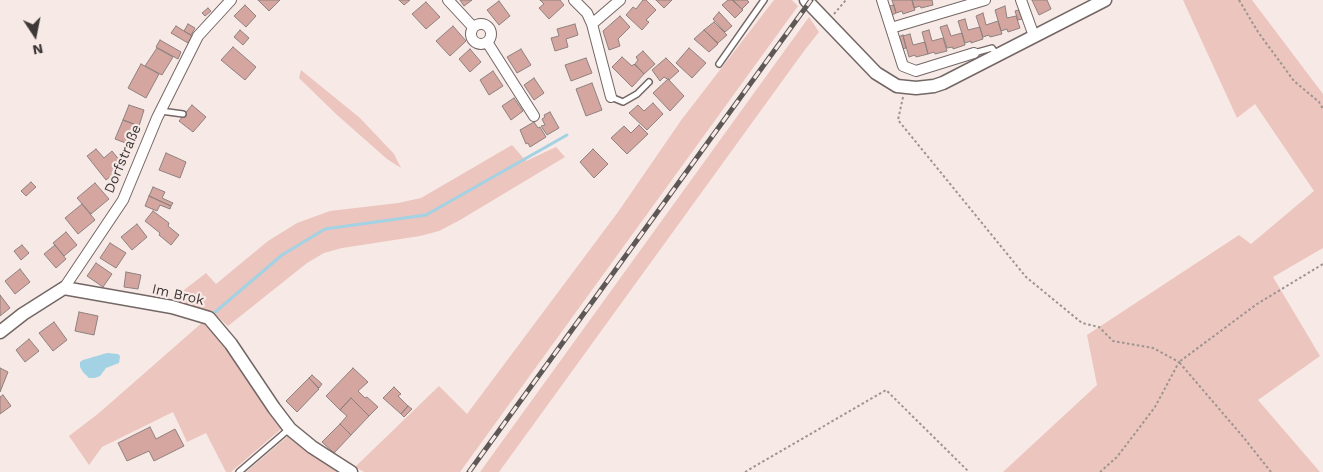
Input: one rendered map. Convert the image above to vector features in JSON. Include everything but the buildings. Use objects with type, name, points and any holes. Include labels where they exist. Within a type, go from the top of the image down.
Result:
[{"type":"street","name":"Dorfstraße","points":[[0,332],[23,314],[64,288],[123,200],[160,111],[198,36],[231,0]]},
{"type":"street","points":[[448,0],[473,27]]},
{"type":"street","points":[[574,0],[587,13],[592,24],[611,97]]},
{"type":"street","points":[[592,24],[620,0]]},
{"type":"street","points":[[806,0],[876,72],[897,86],[907,88],[934,86],[1105,0]]},
{"type":"street","points":[[882,0],[903,66],[916,71],[974,53]]},
{"type":"street","points":[[891,28],[985,0]]},
{"type":"street","points":[[1021,0],[1034,36]]},
{"type":"street","points":[[481,24],[489,27],[491,35],[487,42],[480,44],[473,40],[471,34],[473,27],[481,24]]},
{"type":"street","points":[[487,42],[534,116]]},
{"type":"street","name":"Im Brok","points":[[64,288],[172,307],[209,318],[232,344],[290,429],[312,447],[351,472]]},
{"type":"lane","points":[[719,64],[764,0]]},
{"type":"lane","points":[[974,53],[992,48],[997,55]]},
{"type":"lane","points":[[611,97],[623,102],[637,94],[649,82]]},
{"type":"lane","points":[[160,111],[184,114]]},
{"type":"lane","points":[[239,472],[290,429]]},
{"type":"path","points":[[828,22],[846,0]]},
{"type":"path","points":[[1239,0],[1258,32],[1294,81],[1318,102],[1323,109]]},
{"type":"path","points":[[907,88],[898,120],[1026,277],[1082,323],[1099,327],[1113,341],[1153,348],[1179,362],[1244,438],[1270,472]]},
{"type":"path","points":[[1100,472],[1118,457],[1155,407],[1179,362],[1257,304],[1323,264]]},
{"type":"path","points":[[745,472],[886,390],[969,472]]},
{"type":"shaded area","points":[[774,0],[792,0],[798,6],[460,472],[364,472],[355,467],[439,386],[467,414],[618,212],[682,119]]},
{"type":"shaded area","points":[[1183,0],[1252,0],[1323,94],[1323,248],[1273,277],[1320,356],[1258,400],[1320,472],[1003,472],[1097,385],[1087,335],[1239,235],[1251,244],[1314,191],[1255,104],[1237,118]]},
{"type":"shaded area","points":[[809,17],[819,32],[499,472],[480,472]]},
{"type":"shaded area","points":[[301,70],[360,118],[394,154],[401,168],[387,159],[336,114],[299,78]]},
{"type":"shaded area","points":[[512,145],[526,161],[556,147],[565,157],[439,231],[420,236],[342,248],[324,253],[307,263],[228,326],[213,313],[171,300],[206,273],[216,284],[268,241],[297,223],[330,211],[398,203],[421,198]]},
{"type":"shaded area","points":[[204,321],[227,347],[281,429],[231,472],[226,472],[206,433],[187,442],[173,412],[102,447],[89,465],[69,436],[99,413]]},
{"type":"shaded area","points":[[288,436],[337,472],[246,472]]},
{"type":"water","points":[[107,353],[118,354],[120,356],[119,363],[106,368],[100,376],[89,378],[80,367],[80,362]]},
{"type":"waterway","points":[[214,313],[282,255],[325,229],[426,215],[567,135]]},
{"type":"railway","points":[[469,472],[811,0]]}]
